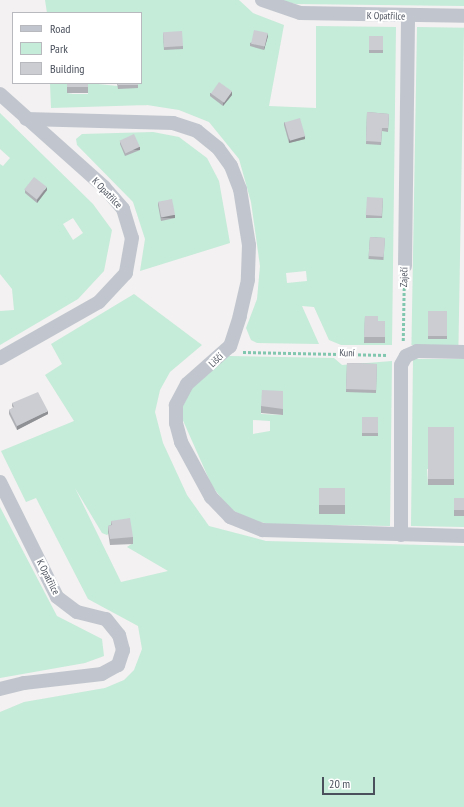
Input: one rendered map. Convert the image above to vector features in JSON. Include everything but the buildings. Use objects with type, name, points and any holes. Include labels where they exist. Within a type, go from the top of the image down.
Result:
[{"type":"street","name":"K Opatřilce","points":[[262,0],[300,13],[464,16]]},
{"type":"street","name":"Zaječí","points":[[405,266],[408,16]]},
{"type":"street","name":"K Opatřilce","points":[[0,94],[124,209],[132,238],[126,273],[99,302],[0,358]]},
{"type":"street","name":"Liščí","points":[[26,119],[173,123],[197,131],[218,148],[231,166],[240,189],[248,245],[248,280],[230,346],[187,384],[176,406],[181,442],[211,497],[230,517],[262,530],[464,536]]},
{"type":"street","points":[[401,535],[401,365],[406,356],[416,351],[464,352]]},
{"type":"street","name":"K Opatřilce","points":[[0,482],[57,597],[77,612],[106,619],[119,635],[123,650],[118,665],[102,674],[24,683],[0,689]]},
{"type":"path","name":"Zaječí","points":[[405,266],[403,344],[406,356]]},
{"type":"path","name":"Kuní","points":[[230,346],[242,352],[406,356]]},
{"type":"green space","points":[[45,0],[239,0],[253,13],[284,25],[269,106],[316,108],[316,26],[396,27],[392,345],[341,345],[329,340],[314,307],[302,306],[319,344],[257,343],[251,340],[246,328],[257,299],[260,266],[251,202],[239,159],[209,122],[179,110],[147,105],[51,108],[50,84],[67,84],[67,93],[73,94],[88,94],[88,84],[138,88],[138,84],[142,84],[142,12],[47,12]],"holes":[[[306,271],[307,281],[287,283],[286,273]]]},
{"type":"green space","points":[[277,0],[464,0],[464,6],[296,4]]},
{"type":"green space","points":[[417,27],[464,28],[458,346],[411,345]]},
{"type":"green space","points":[[0,113],[93,204],[112,230],[104,271],[78,299],[0,345],[0,311],[14,310],[12,289],[0,274],[0,164],[3,166],[10,158],[0,149]],"holes":[[[73,218],[83,233],[73,240],[63,224]]]},
{"type":"green space","points":[[153,132],[179,137],[207,158],[219,181],[230,243],[140,271],[145,239],[133,202],[77,145],[76,139],[82,134]]},
{"type":"green space","points":[[134,294],[202,345],[170,372],[160,390],[155,412],[163,443],[187,495],[209,526],[266,541],[464,546],[464,807],[0,807],[0,712],[24,702],[105,688],[124,680],[134,670],[142,649],[138,626],[88,599],[36,498],[26,502],[1,451],[74,421],[45,375],[62,364],[51,344]],"holes":[[[75,488],[102,533],[107,535],[112,531],[133,543],[127,547],[168,571],[121,582]]]},
{"type":"green space","points":[[228,356],[334,358],[342,365],[392,361],[390,526],[271,524],[252,521],[229,508],[212,486],[181,416],[183,402],[195,384]],"holes":[[[376,367],[376,392],[347,392]],[[262,396],[283,415],[261,414]],[[253,420],[270,421],[270,431],[253,434]]]},
{"type":"green space","points":[[413,359],[464,359],[464,527],[411,526]],"holes":[[[427,469],[453,469],[453,485],[428,485]]]},
{"type":"green space","points":[[0,507],[57,616],[102,639],[104,656],[85,663],[0,678]]}]
